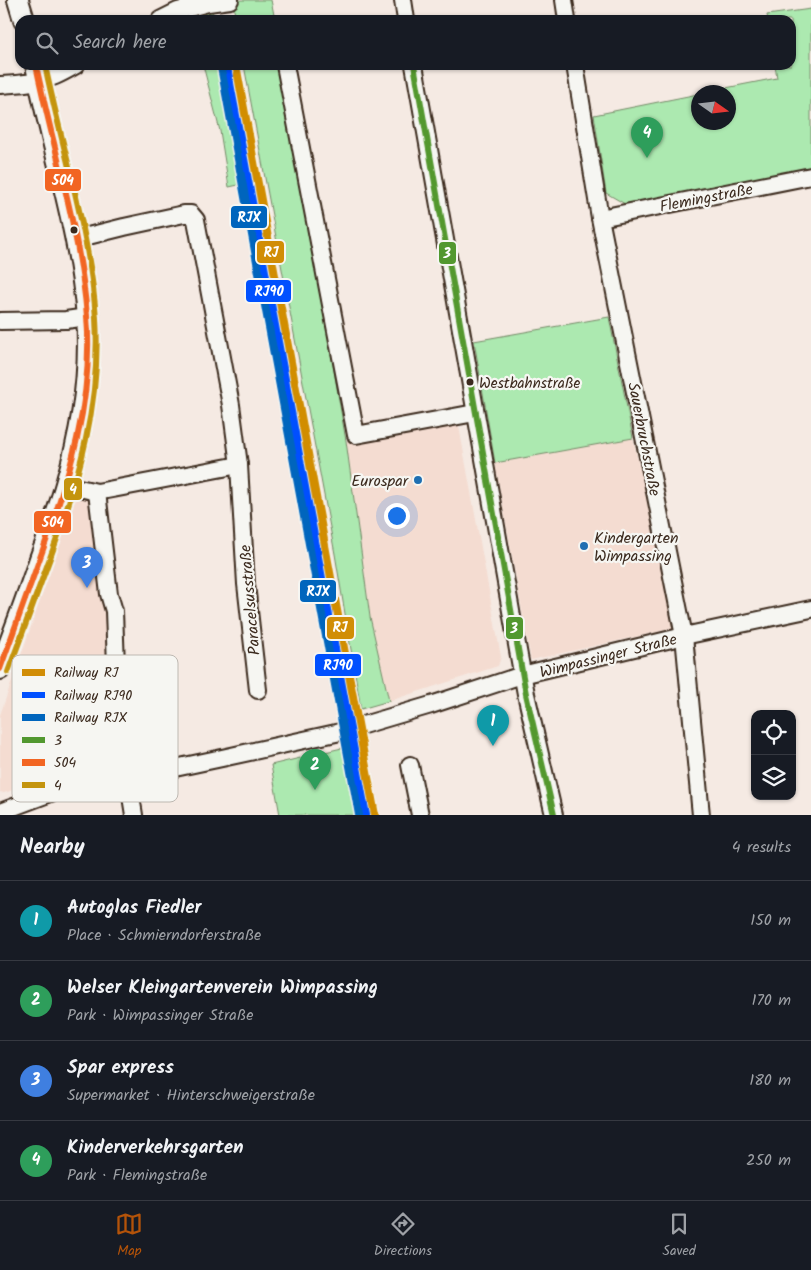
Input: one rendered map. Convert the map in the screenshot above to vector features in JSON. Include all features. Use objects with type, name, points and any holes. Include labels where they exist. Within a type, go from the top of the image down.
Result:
[{"type":"main road","points":[[18,0],[22,15]]},
{"type":"main road","points":[[0,669],[66,485],[85,399],[88,357],[87,317],[76,239],[37,73]]},
{"type":"street","points":[[170,15],[208,3],[230,0]]},
{"type":"street","points":[[403,0],[405,15]]},
{"type":"street","points":[[564,0],[566,15]]},
{"type":"street","points":[[0,85],[21,84],[37,73],[55,76],[66,70]]},
{"type":"street","points":[[286,70],[356,434],[475,413]]},
{"type":"street","points":[[415,70],[522,675],[554,815]]},
{"type":"street","name":"Sauerbruchstraße","points":[[576,70],[600,218],[684,636],[701,815]]},
{"type":"street","name":"Flemingstraße","points":[[600,218],[811,176]]},
{"type":"street","name":"Paracelsusstraße","points":[[76,239],[184,214],[191,214],[196,220],[231,405],[239,465],[246,584],[258,690]]},
{"type":"street","points":[[0,321],[66,320],[87,317]]},
{"type":"street","points":[[66,485],[96,492],[239,465]]},
{"type":"street","points":[[96,492],[109,594],[114,611],[116,655]]},
{"type":"street","name":"Wimpassinger Straße","points":[[178,767],[336,732],[522,675],[684,636],[811,609]]},
{"type":"street","points":[[410,765],[420,815]]},
{"type":"street","name":"Wimpassinger Straße","points":[[2,808],[21,802]]},
{"type":"street","points":[[132,802],[134,815]]},
{"type":"shaded area","points":[[458,421],[501,657],[498,666],[389,701],[370,617],[346,441]]},
{"type":"shaded area","name":"Kindergarten Wimpassing","points":[[633,438],[675,628],[531,660],[495,463]]},
{"type":"shaded area","points":[[77,496],[99,496],[111,655],[21,655]]},
{"type":"shaded area","points":[[12,681],[12,790],[4,793],[0,792],[0,715]]},
{"type":"green space","points":[[232,0],[271,0],[274,15],[235,15]]},
{"type":"green space","points":[[212,9],[213,15],[189,15]]},
{"type":"green space","points":[[811,9],[811,171],[625,204],[606,193],[594,115],[691,95],[691,130],[736,130],[736,86],[777,78],[776,70],[796,70],[796,15],[767,15]]},
{"type":"green space","points":[[204,70],[223,70],[243,184],[229,187],[220,131]]},
{"type":"green space","points":[[245,70],[283,70],[346,441],[370,617],[389,701],[361,709],[335,554]]},
{"type":"green space","points":[[609,317],[633,438],[495,463],[474,341]]},
{"type":"green space","points":[[346,747],[358,815],[280,815],[271,765]]},
{"type":"rail line","name":"RJX","points":[[222,70],[359,815]]},
{"type":"rail line","name":"RJ90","points":[[228,70],[366,815]]},
{"type":"rail line","name":"RJ","points":[[237,70],[375,815]]},
{"type":"transit line","name":"504","points":[[0,669],[70,468],[83,408],[87,378],[87,316],[78,253],[37,70]]},
{"type":"transit line","name":"4","points":[[14,655],[61,528],[79,470],[91,410],[97,349],[93,286],[88,254],[46,70]]},
{"type":"transit line","name":"3","points":[[415,70],[526,694],[554,815]]},
{"type":"transit line","name":"4","points":[[8,672],[12,661]]},
{"type":"place","name":"Kinderverkehrsgarten","points":[[647,158]]},
{"type":"place","name":"Westbahnstraße","points":[[470,382]]},
{"type":"place","name":"Eurospar","points":[[418,480]]},
{"type":"place","name":"Kindergarten Wimpassing","points":[[584,546]]},
{"type":"place","name":"Spar express","points":[[87,588]]},
{"type":"place","name":"Autoglas Fiedler","points":[[493,746]]},
{"type":"place","name":"Welser Kleingartenverein Wimpassing","points":[[315,790]]}]
